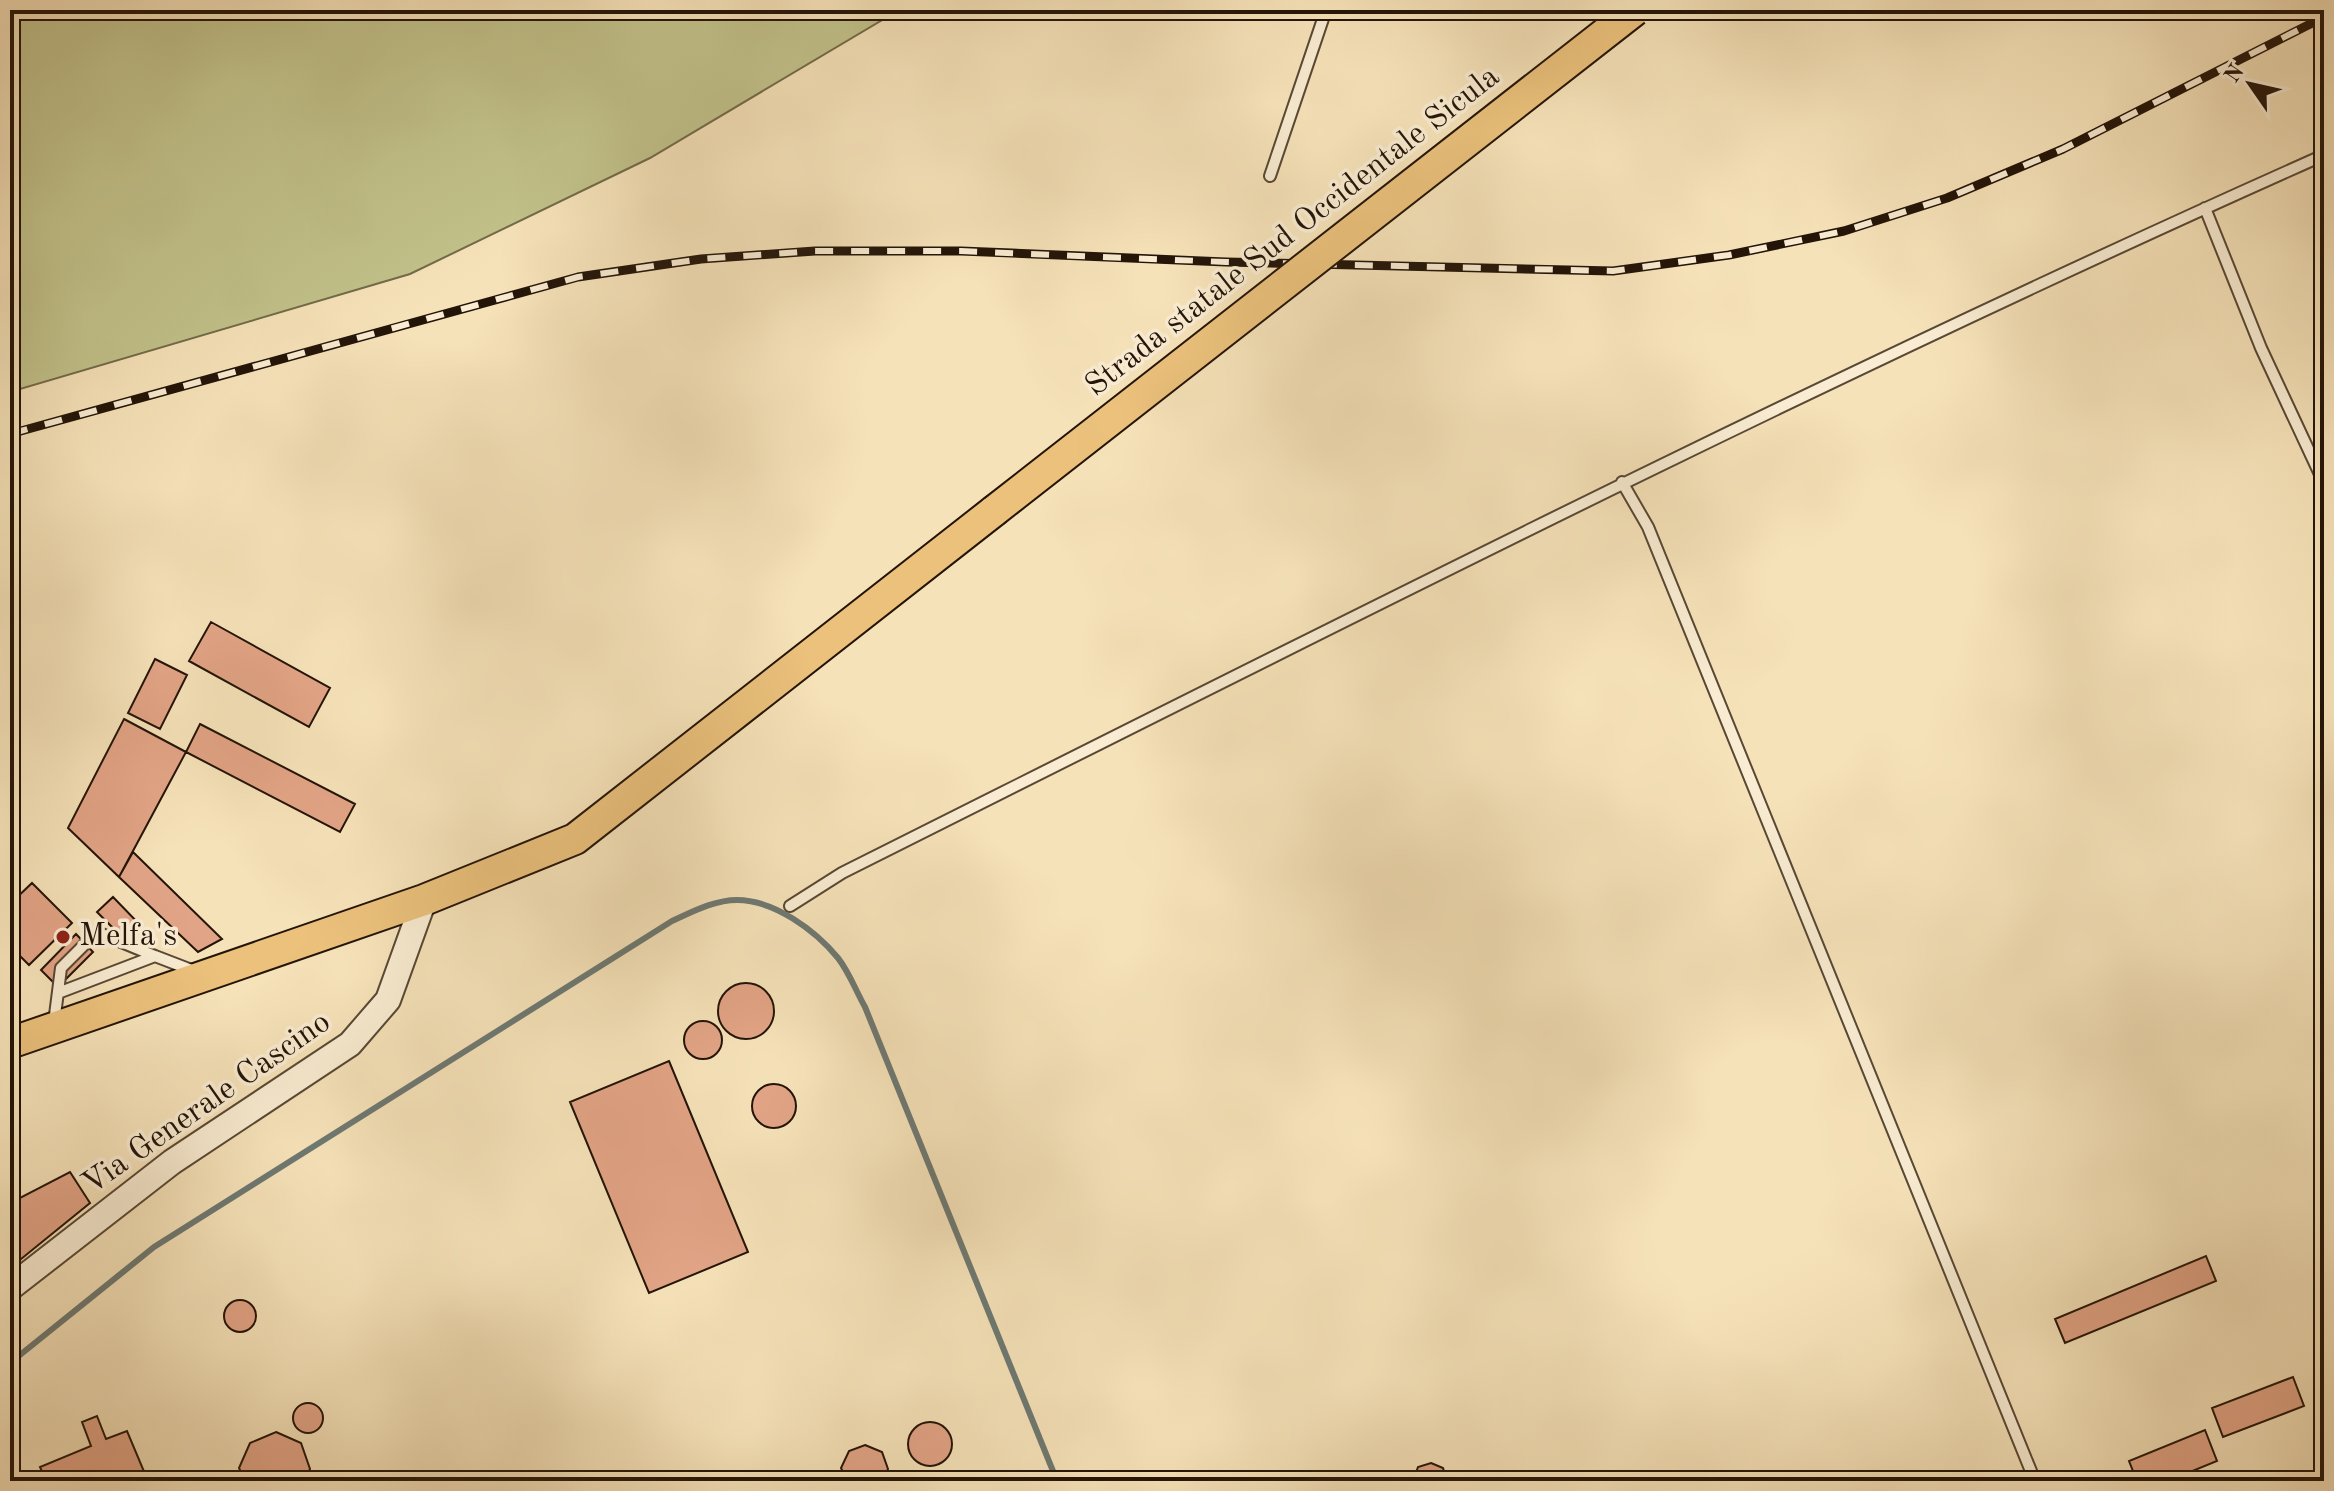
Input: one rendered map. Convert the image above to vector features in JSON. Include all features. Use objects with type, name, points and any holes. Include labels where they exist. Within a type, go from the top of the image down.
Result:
[{"type":"main road","name":"Strada statale Sud Occidentale Sicula","points":[[10,1043],[424,900],[575,839],[1635,10]]},
{"type":"street","name":"Via Generale Cascino","points":[[10,1288],[172,1162],[350,1044],[388,1000],[424,900]]},
{"type":"lane","points":[[1270,176],[1326,10]]},
{"type":"lane","points":[[790,906],[842,873],[1622,482],[2324,155]]},
{"type":"lane","points":[[2205,208],[2261,348],[2324,483]]},
{"type":"lane","points":[[1622,482],[1648,527],[2035,1481]]},
{"type":"lane","points":[[53,1028],[61,968],[97,932],[206,976]]},
{"type":"lane","points":[[58,993],[155,956]]},
{"type":"green space","points":[[10,10],[899,10],[650,158],[410,274],[10,392]]},
{"type":"building","points":[[211,622],[330,688],[309,727],[189,661]]},
{"type":"building","points":[[155,659],[187,675],[160,729],[128,713]]},
{"type":"building","points":[[124,719],[186,752],[119,877],[68,828]]},
{"type":"building","points":[[200,724],[355,804],[340,832],[186,752]]},
{"type":"building","points":[[133,852],[222,939],[198,952],[119,877]]},
{"type":"building","points":[[32,883],[72,923],[29,965],[10,946],[10,904]]},
{"type":"building","points":[[113,897],[143,928],[128,943],[97,912]]},
{"type":"building","points":[[76,934],[93,952],[58,987],[41,970]]},
{"type":"building","points":[[746,983],[766,991],[774,1011],[766,1031],[746,1039],[726,1031],[718,1011],[726,991]]},
{"type":"building","points":[[703,1021],[717,1026],[722,1040],[717,1054],[703,1059],[689,1054],[684,1040],[689,1026]]},
{"type":"building","points":[[669,1061],[748,1252],[649,1293],[570,1102]]},
{"type":"building","points":[[774,1084],[790,1090],[796,1106],[790,1122],[774,1128],[758,1122],[752,1106],[758,1090]]},
{"type":"building","points":[[70,1172],[90,1203],[10,1268],[10,1203]]},
{"type":"building","points":[[2206,1256],[2216,1281],[2065,1343],[2055,1319]]},
{"type":"building","points":[[240,1300],[252,1304],[256,1316],[252,1328],[240,1332],[228,1328],[224,1316],[228,1304]]},
{"type":"building","points":[[2293,1377],[2304,1406],[2223,1437],[2212,1408]]},
{"type":"building","points":[[308,1403],[319,1407],[323,1418],[319,1429],[308,1433],[297,1429],[293,1418],[297,1407]]},
{"type":"building","points":[[97,1416],[106,1439],[127,1431],[148,1481],[46,1481],[40,1467],[91,1446],[82,1422]]},
{"type":"building","points":[[930,1422],[946,1428],[952,1444],[946,1460],[930,1466],[914,1460],[908,1444],[914,1428]]},
{"type":"building","points":[[2205,1430],[2217,1461],[2168,1481],[2137,1481],[2129,1461]]},
{"type":"building","points":[[276,1432],[301,1443],[310,1469],[305,1481],[245,1481],[239,1468],[250,1443]]},
{"type":"building","points":[[865,1445],[882,1452],[888,1469],[883,1481],[847,1481],[841,1468],[849,1451]]},
{"type":"building","points":[[1431,1463],[1443,1468],[1447,1481],[1413,1481],[1418,1467]]},
{"type":"waterway","points":[[10,1363],[154,1247],[672,921],[720,902],[751,901],[779,911],[806,927],[829,947],[849,975],[865,1007],[1057,1481]]},
{"type":"railway","points":[[10,434],[578,277],[701,259],[815,251],[961,251],[1226,262],[1613,271],[1729,255],[1844,231],[1947,198],[2063,149],[2324,17]]},
{"type":"place","name":"Melfa's","points":[[63,937]]}]
